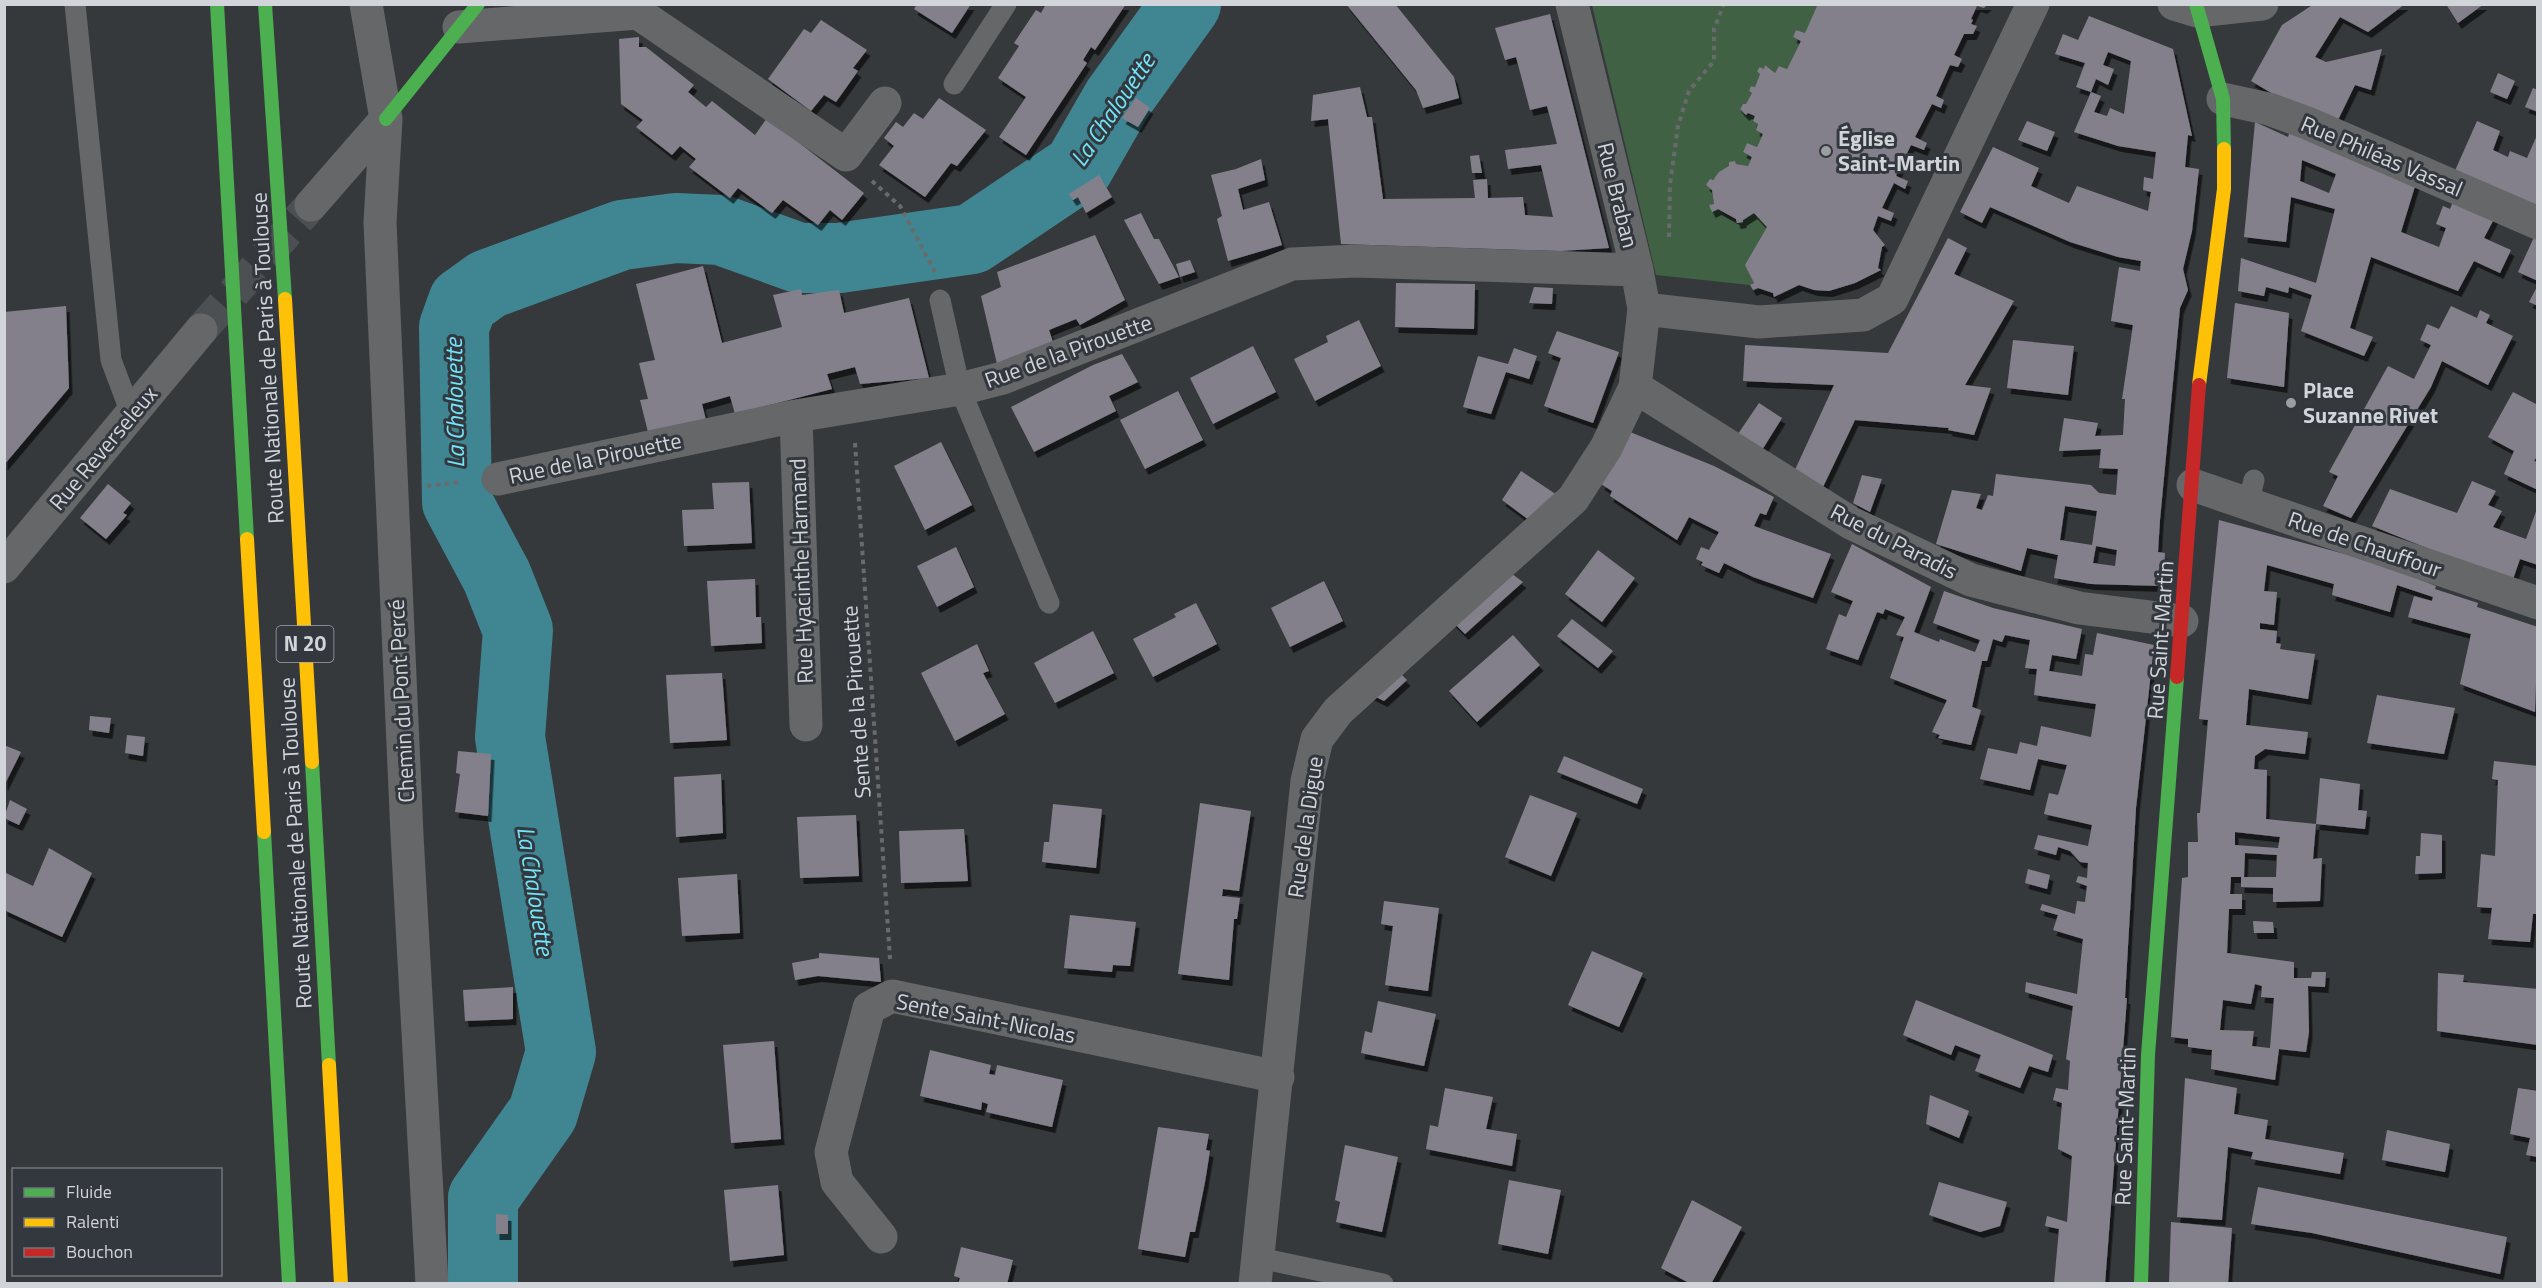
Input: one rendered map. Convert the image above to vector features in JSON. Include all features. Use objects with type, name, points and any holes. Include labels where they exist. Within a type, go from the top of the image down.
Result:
[{"type":"main road","name":"Route Nationale de Paris à Toulouse","points":[[218,4],[289,1284]]},
{"type":"main road","name":"Route Nationale de Paris à Toulouse","points":[[265,4],[292,401],[340,1284]]},
{"type":"main road","name":"Rue Saint-Martin","points":[[2141,1284],[2148,1055],[2199,389],[2224,189],[2223,99],[2189,7]]},
{"type":"main road","points":[[386,118],[468,16]]},
{"type":"street","name":"Chemin du Pont Percé","points":[[366,4],[386,118],[381,245],[406,811],[432,1284]]},
{"type":"street","name":"Rue Braban","points":[[1572,4],[1637,270],[1644,309],[1635,387]]},
{"type":"street","points":[[1644,309],[1759,322],[1863,315],[1892,299],[2032,4]]},
{"type":"street","points":[[2189,7],[2262,4]]},
{"type":"street","points":[[468,16],[638,13],[846,155],[885,104]]},
{"type":"street","name":"Rue Philéas Vassal","points":[[2223,99],[2269,109],[2307,123],[2538,223]]},
{"type":"street","points":[[311,205],[386,118]]},
{"type":"street","name":"Rue de la Pirouette","points":[[498,478],[796,416],[960,389],[1003,378],[1292,264],[1356,261],[1637,270]]},
{"type":"street","name":"Rue Reverseleux","points":[[4,567],[201,330]]},
{"type":"street","name":"Rue du Paradis","points":[[1635,387],[1851,524],[1971,580],[2079,608],[2182,621]]},
{"type":"street","name":"Rue de la Digue","points":[[1257,1271],[1307,781],[1317,740],[1338,711],[1573,498],[1606,448],[1635,387]]},
{"type":"street","name":"Rue Hyacinthe Harmand","points":[[796,416],[806,725]]},
{"type":"street","name":"Rue de Chauffour","points":[[2193,485],[2251,492],[2538,603]]},
{"type":"street","name":"Sente Saint-Nicolas","points":[[881,1237],[837,1182],[831,1152],[869,1008],[892,996],[1278,1077]]},
{"type":"lane","points":[[75,4],[111,360],[131,413]]},
{"type":"lane","points":[[954,84],[1006,4]]},
{"type":"lane","points":[[940,300],[960,389],[1049,603]]},
{"type":"lane","points":[[1257,1271],[1383,1284]]},
{"type":"path","points":[[1665,248],[1669,238],[1670,184],[1678,126],[1689,91],[1714,61],[1714,28],[1724,4]]},
{"type":"path","points":[[846,155],[900,206],[934,268]]},
{"type":"path","name":"Sente de la Pirouette","points":[[853,406],[892,996]]},
{"type":"green space","points":[[1592,5],[1818,5],[1805,33],[1796,30],[1793,37],[1801,41],[1787,69],[1779,66],[1775,73],[1765,65],[1764,69],[1760,67],[1755,87],[1751,86],[1749,91],[1752,93],[1746,104],[1740,108],[1742,114],[1755,116],[1753,121],[1758,124],[1756,129],[1763,134],[1757,147],[1747,143],[1743,152],[1752,157],[1748,166],[1736,164],[1735,161],[1729,162],[1729,166],[1706,185],[1712,190],[1714,204],[1710,205],[1712,211],[1718,209],[1736,220],[1744,219],[1754,213],[1767,227],[1746,264],[1754,283],[1750,285],[1656,275]]},
{"type":"building","points":[[917,4],[971,4],[952,33],[914,9]]},
{"type":"building","points":[[1046,4],[1126,4],[1095,50],[1091,47],[1083,60],[1087,63],[1026,155],[999,137],[1026,97],[998,78],[1019,46],[1014,43],[1036,10],[1041,13]]},
{"type":"building","points":[[1346,4],[1395,4],[1454,77],[1459,98],[1423,108],[1416,90]]},
{"type":"building","name":"Église Saint-Martin","points":[[1818,4],[1988,4],[1984,8],[1977,6],[1971,24],[1977,26],[1973,34],[1964,34],[1954,55],[1962,59],[1958,67],[1950,65],[1936,96],[1944,100],[1941,108],[1932,104],[1915,137],[1927,143],[1924,150],[1911,145],[1896,176],[1908,181],[1905,189],[1894,183],[1882,208],[1894,213],[1891,221],[1878,216],[1873,230],[1885,245],[1882,247],[1878,268],[1881,270],[1855,283],[1829,291],[1814,290],[1799,285],[1774,297],[1773,293],[1758,288],[1753,290],[1750,285],[1754,283],[1745,265],[1767,227],[1754,213],[1743,222],[1737,223],[1736,219],[1718,209],[1712,212],[1709,205],[1714,204],[1712,190],[1706,185],[1710,179],[1713,180],[1719,172],[1729,166],[1729,162],[1735,161],[1736,164],[1748,166],[1752,157],[1743,152],[1747,143],[1757,147],[1763,134],[1756,130],[1758,124],[1753,121],[1755,116],[1748,113],[1746,115],[1740,109],[1752,93],[1749,91],[1751,86],[1755,87],[1760,74],[1757,71],[1760,67],[1764,69],[1765,65],[1775,73],[1779,66],[1787,69],[1801,41],[1793,37],[1796,30],[1805,33]]},
{"type":"building","points":[[2314,4],[2405,4],[2368,32],[2340,17],[2315,57],[2326,62],[2382,49],[2371,90],[2355,85],[2337,122],[2292,105],[2251,81],[2282,25]]},
{"type":"building","points":[[2446,4],[2484,4],[2458,23]]},
{"type":"building","points":[[1550,14],[1609,248],[1560,251],[1341,244],[1328,119],[1311,121],[1313,95],[1360,87],[1367,117],[1372,117],[1383,199],[1475,198],[1473,180],[1487,179],[1488,198],[1523,197],[1525,215],[1553,217],[1541,165],[1508,169],[1505,150],[1557,144],[1547,106],[1530,110],[1516,57],[1505,60],[1495,28]]},
{"type":"building","points":[[2089,16],[2173,49],[2192,136],[2188,135],[2185,167],[2199,169],[2192,231],[2183,269],[2188,290],[2180,308],[2160,520],[2158,552],[2165,553],[2163,586],[2091,584],[2054,578],[2058,555],[2027,548],[2021,571],[1936,544],[1952,490],[1981,494],[1976,508],[1982,510],[1988,495],[1993,496],[1996,474],[2091,485],[2099,493],[2116,495],[2118,469],[2099,468],[2101,449],[2059,451],[2064,418],[2098,423],[2095,436],[2123,435],[2125,399],[2122,399],[2133,325],[2111,321],[2119,267],[2140,271],[2141,261],[2118,257],[2070,242],[1990,207],[1982,223],[1960,212],[1993,147],[2039,168],[2031,186],[2069,203],[2077,186],[2148,211],[2151,192],[2143,190],[2144,177],[2153,179],[2156,152],[2118,146],[2074,132],[2091,92],[2076,87],[2085,63],[2055,54],[2063,34],[2078,40]],"holes":[[[2108,52],[2131,61],[2124,114],[2110,108],[2107,116],[2094,112],[2101,96],[2091,92],[2096,79],[2108,85],[2114,69],[2103,65]],[[2065,506],[2097,511],[2092,545],[2060,540]],[[2096,546],[2117,550],[2115,566],[2093,563]]]},
{"type":"building","points":[[821,20],[867,50],[853,68],[858,71],[836,102],[824,95],[811,111],[768,79],[804,29],[811,33]]},
{"type":"building","points":[[639,37],[639,47],[646,47],[694,85],[688,92],[706,107],[712,101],[755,135],[767,118],[864,193],[842,220],[830,210],[818,225],[783,200],[772,213],[738,188],[730,198],[689,167],[696,159],[680,146],[672,155],[636,127],[643,120],[621,104],[619,39]]},
{"type":"building","points":[[2498,73],[2515,81],[2507,99],[2490,92]]},
{"type":"building","points":[[2533,88],[2538,90],[2538,112],[2525,107]]},
{"type":"building","points":[[939,98],[986,130],[957,166],[951,163],[925,197],[879,165],[894,146],[884,138],[896,122],[903,127],[914,113],[923,119]]},
{"type":"building","points":[[1136,98],[1150,108],[1138,127],[1122,118]]},
{"type":"building","points":[[2027,121],[2055,132],[2047,151],[2018,140]]},
{"type":"building","points":[[2477,121],[2500,131],[2493,150],[2508,157],[2510,151],[2527,158],[2538,133],[2538,208],[2454,173]]},
{"type":"building","points":[[2255,122],[2288,137],[2291,128],[2416,183],[2401,232],[2439,247],[2446,228],[2436,224],[2443,206],[2450,209],[2454,199],[2495,217],[2484,238],[2511,250],[2500,273],[2474,261],[2458,291],[2371,257],[2350,328],[2373,337],[2364,356],[2301,331],[2312,295],[2289,287],[2288,293],[2266,287],[2264,296],[2238,291],[2241,258],[2316,283],[2335,209],[2291,197],[2286,242],[2244,237]],"holes":[[[2302,160],[2336,174],[2329,193],[2300,181]]]},
{"type":"building","points":[[1479,155],[1482,173],[1472,173],[1470,156]]},
{"type":"building","points":[[1261,159],[1265,180],[1238,189],[1243,210],[1269,202],[1282,245],[1228,261],[1217,219],[1222,216],[1211,175],[1236,169]]},
{"type":"building","points":[[1099,175],[1112,197],[1086,213],[1078,197],[1073,200],[1069,194]]},
{"type":"building","points":[[1141,213],[1154,239],[1159,239],[1179,277],[1159,284],[1124,220]]},
{"type":"building","points":[[1095,235],[1125,300],[1080,325],[1076,319],[1049,330],[1053,342],[997,364],[981,296],[1001,287],[997,272]]},
{"type":"building","points":[[2535,235],[2538,236],[2538,281],[2518,272]]},
{"type":"building","points":[[1948,238],[1967,248],[1954,274],[2014,301],[1965,385],[1991,388],[1974,435],[1948,430],[1949,428],[1855,420],[1823,487],[1794,472],[1834,385],[1743,381],[1745,345],[1888,353]]},
{"type":"building","points":[[1190,260],[1195,272],[1180,277],[1176,264]]},
{"type":"building","points":[[703,266],[722,343],[782,327],[773,295],[801,289],[802,295],[839,290],[844,313],[909,298],[929,378],[860,384],[855,367],[827,374],[832,389],[735,414],[730,396],[702,404],[706,420],[649,436],[640,400],[648,399],[639,363],[655,360],[636,284]]},
{"type":"building","points":[[1396,283],[1475,284],[1474,329],[1395,327]]},
{"type":"building","points":[[2538,285],[2538,306],[2529,302]]},
{"type":"building","points":[[1534,287],[1553,288],[1552,304],[1529,303]]},
{"type":"building","points":[[2235,303],[2289,313],[2284,387],[2227,378]]},
{"type":"building","points":[[66,306],[69,388],[4,465],[4,312]]},
{"type":"building","points":[[2451,306],[2477,318],[2480,310],[2490,315],[2486,323],[2513,336],[2488,385],[2442,361],[2431,387],[2351,518],[2323,506],[2338,476],[2329,472],[2388,366],[2414,379],[2431,345],[2420,340],[2427,324],[2439,329]]},
{"type":"building","points":[[1359,320],[1381,366],[1315,401],[1294,359],[1328,342],[1326,336]]},
{"type":"building","points":[[1557,331],[1619,352],[1593,423],[1544,406],[1561,358],[1548,353]]},
{"type":"building","points":[[2013,340],[2074,346],[2068,395],[2007,388]]},
{"type":"building","points":[[1253,346],[1276,392],[1213,424],[1190,378]]},
{"type":"building","points":[[1514,348],[1537,356],[1529,379],[1506,372],[1491,414],[1463,407],[1478,356],[1508,364]]},
{"type":"building","points":[[1122,354],[1138,382],[1109,396],[1116,411],[1034,452],[1011,407],[1093,365]]},
{"type":"building","points":[[1178,391],[1203,440],[1145,469],[1120,420]]},
{"type":"building","points":[[2513,392],[2538,405],[2538,455],[2534,461],[2538,462],[2538,490],[2504,474],[2514,451],[2488,437]]},
{"type":"building","points":[[1759,403],[1782,418],[1762,450],[1738,434]]},
{"type":"building","points":[[1630,432],[1714,466],[1774,497],[1766,515],[1760,513],[1754,526],[1831,554],[1813,598],[1753,577],[1724,563],[1719,573],[1701,565],[1703,562],[1696,559],[1701,547],[1709,550],[1719,532],[1689,517],[1677,540],[1610,496],[1612,491],[1601,484]]},
{"type":"building","points":[[941,442],[972,505],[925,530],[894,466]]},
{"type":"building","points":[[1521,471],[1557,495],[1529,520],[1502,500]]},
{"type":"building","points":[[1862,475],[1882,479],[1870,512],[1853,503]]},
{"type":"building","points":[[2472,481],[2496,491],[2488,505],[2502,511],[2493,527],[2526,539],[2538,506],[2538,565],[2520,559],[2512,582],[2372,526],[2390,489],[2457,513]]},
{"type":"building","points":[[749,482],[752,543],[684,546],[682,510],[714,509],[712,483]]},
{"type":"building","points":[[108,484],[131,503],[123,513],[127,515],[106,539],[80,518]]},
{"type":"building","points":[[2219,520],[2378,563],[2436,586],[2435,589],[2478,603],[2477,607],[2538,627],[2535,712],[2460,684],[2471,634],[2408,617],[2414,596],[2432,601],[2433,597],[2397,585],[2390,612],[2332,595],[2334,584],[2267,565],[2264,591],[2277,592],[2274,625],[2260,623],[2260,629],[2277,631],[2276,643],[2281,644],[2280,649],[2315,654],[2308,699],[2249,689],[2246,725],[2308,732],[2305,754],[2265,749],[2255,756],[2254,769],[2267,770],[2266,819],[2316,824],[2313,859],[2322,858],[2320,901],[2273,902],[2273,888],[2241,887],[2241,877],[2231,877],[2230,894],[2242,894],[2242,909],[2229,909],[2227,953],[2294,962],[2294,978],[2311,978],[2312,972],[2326,972],[2325,987],[2308,986],[2309,1032],[2306,1052],[2279,1049],[2275,1080],[2211,1069],[2212,1050],[2188,1047],[2188,1039],[2171,1037],[2182,878],[2188,877],[2188,842],[2198,842],[2197,813],[2200,813],[2208,720],[2199,719]],"holes":[[[2235,832],[2280,837],[2278,848],[2235,845]],[[2245,853],[2277,855],[2276,877],[2244,877]],[[2255,984],[2262,986],[2261,997],[2274,998],[2270,1048],[2252,1046],[2254,1031],[2220,1030],[2223,1000],[2251,1004]]]},
{"type":"building","points":[[1852,544],[1931,587],[1914,632],[1939,642],[1940,639],[1975,652],[1980,640],[1933,623],[1944,591],[1993,608],[2082,629],[2076,659],[2052,655],[2049,671],[2082,676],[2085,654],[2093,655],[2097,633],[2154,645],[2136,808],[2125,998],[2127,998],[2105,1284],[2054,1284],[2059,1229],[2045,1226],[2047,1216],[2067,1222],[2072,1156],[2058,1149],[2062,1103],[2053,1100],[2056,1088],[2068,1090],[2070,1061],[2066,1059],[2073,1006],[2025,992],[2026,982],[2077,994],[2083,939],[2053,930],[2058,915],[2040,910],[2042,904],[2075,914],[2077,901],[2085,902],[2087,886],[2076,882],[2078,876],[2087,878],[2088,863],[2080,862],[2070,851],[2058,847],[2056,855],[2034,849],[2038,835],[2088,846],[2092,825],[2044,814],[2049,793],[2058,795],[2067,765],[2038,759],[2030,790],[1980,779],[1988,748],[2017,754],[2020,742],[2037,746],[2041,726],[2091,737],[2096,704],[2034,695],[2037,669],[2025,668],[2030,640],[2005,635],[2002,642],[1993,639],[1987,661],[1982,661],[1972,707],[1981,710],[1971,745],[1938,738],[1940,735],[1932,732],[1947,700],[1890,678],[1904,637],[1896,635],[1905,617],[1885,609],[1883,614],[1877,612],[1858,660],[1826,649],[1839,614],[1846,617],[1853,601],[1831,592]]},
{"type":"building","points":[[956,547],[974,587],[937,607],[917,566]]},
{"type":"building","points":[[1598,550],[1635,578],[1602,622],[1565,594]]},
{"type":"building","points":[[1508,571],[1523,582],[1465,634],[1452,621]]},
{"type":"building","points":[[755,579],[756,617],[761,617],[762,643],[711,646],[707,581]]},
{"type":"building","points":[[1324,581],[1343,621],[1290,647],[1271,608]]},
{"type":"building","points":[[1196,603],[1217,644],[1153,677],[1133,639],[1176,617],[1174,614]]},
{"type":"building","points":[[1572,619],[1613,651],[1598,668],[1557,636]]},
{"type":"building","points":[[1093,631],[1114,673],[1055,703],[1034,663]]},
{"type":"building","points":[[1513,635],[1540,665],[1477,722],[1449,691]]},
{"type":"building","points":[[977,644],[989,671],[983,673],[1005,714],[955,741],[921,673]]},
{"type":"building","points":[[1397,670],[1407,680],[1384,701],[1370,694]]},
{"type":"building","points":[[722,673],[727,740],[670,743],[666,675]]},
{"type":"building","points":[[2377,695],[2455,708],[2444,754],[2367,743]]},
{"type":"building","points":[[90,716],[111,718],[109,733],[89,730]]},
{"type":"building","points":[[127,735],[145,737],[143,756],[125,753]]},
{"type":"building","points":[[4,745],[21,752],[4,786]]},
{"type":"building","points":[[458,751],[491,754],[488,816],[455,812],[460,774],[456,773]]},
{"type":"building","points":[[1564,756],[1643,789],[1637,804],[1557,772]]},
{"type":"building","points":[[2494,761],[2538,766],[2538,914],[2533,914],[2530,942],[2488,939],[2492,908],[2477,907],[2481,854],[2495,856],[2498,780],[2492,779]]},
{"type":"building","points":[[721,774],[723,833],[676,837],[674,777]]},
{"type":"building","points":[[2320,778],[2360,784],[2358,810],[2367,811],[2365,829],[2316,824]]},
{"type":"building","points":[[1530,795],[1577,813],[1551,876],[1505,857]]},
{"type":"building","points":[[10,800],[27,809],[19,825],[4,818]]},
{"type":"building","points":[[1200,803],[1251,811],[1239,891],[1223,889],[1222,896],[1240,898],[1237,919],[1234,919],[1229,980],[1178,974]]},
{"type":"building","points":[[1053,804],[1102,809],[1096,868],[1042,862],[1044,842],[1049,842]]},
{"type":"building","points":[[856,815],[859,876],[800,878],[797,817]]},
{"type":"building","points":[[964,829],[968,881],[901,883],[899,831]]},
{"type":"building","points":[[2421,833],[2442,835],[2442,873],[2415,874],[2416,856],[2420,856]]},
{"type":"building","points":[[49,848],[92,873],[62,937],[4,910],[4,872],[33,886]]},
{"type":"building","points":[[2028,869],[2050,875],[2047,889],[2025,883]]},
{"type":"building","points":[[737,874],[740,933],[682,936],[678,878]]},
{"type":"building","points":[[1384,901],[1439,908],[1428,991],[1385,985],[1393,926],[1381,924]]},
{"type":"building","points":[[1070,915],[1136,922],[1130,966],[1113,965],[1112,972],[1064,968]]},
{"type":"building","points":[[2253,921],[2273,922],[2274,933],[2254,933]]},
{"type":"building","points":[[1592,951],[1643,973],[1619,1027],[1568,1005]]},
{"type":"building","points":[[819,953],[879,958],[881,982],[818,976],[795,980],[792,963],[819,958]]},
{"type":"building","points":[[2438,973],[2464,975],[2463,982],[2538,989],[2538,1045],[2437,1031]]},
{"type":"building","points":[[513,987],[513,1019],[465,1021],[463,990]]},
{"type":"building","points":[[1916,1000],[2053,1055],[2048,1072],[2029,1066],[2020,1088],[1975,1071],[1981,1055],[1955,1045],[1951,1055],[1903,1035]]},
{"type":"building","points":[[1378,1001],[1436,1014],[1424,1066],[1361,1053],[1365,1031],[1372,1033]]},
{"type":"building","points":[[774,1041],[781,1139],[731,1143],[723,1045]]},
{"type":"building","points":[[930,1050],[991,1065],[989,1074],[995,1075],[997,1065],[1063,1080],[1052,1127],[986,1112],[988,1104],[982,1102],[981,1110],[920,1096]]},
{"type":"building","points":[[2185,1078],[2237,1088],[2234,1114],[2268,1120],[2265,1139],[2344,1153],[2340,1174],[2251,1159],[2253,1152],[2228,1147],[2222,1220],[2177,1217]]},
{"type":"building","points":[[1445,1088],[1493,1097],[1486,1129],[1517,1134],[1512,1166],[1426,1149],[1430,1125],[1438,1127]]},
{"type":"building","points":[[2518,1088],[2538,1091],[2538,1157],[2526,1155],[2530,1138],[2510,1134]]},
{"type":"building","points":[[1930,1095],[1969,1111],[1959,1138],[1926,1124]]},
{"type":"building","points":[[1158,1127],[1209,1134],[1206,1150],[1210,1151],[1205,1182],[1195,1232],[1190,1232],[1185,1257],[1138,1249]]},
{"type":"building","points":[[2387,1130],[2450,1144],[2445,1172],[2382,1160]]},
{"type":"building","points":[[1345,1145],[1398,1157],[1382,1232],[1336,1222],[1340,1202],[1335,1200]]},
{"type":"building","points":[[1509,1180],[1561,1190],[1548,1254],[1498,1244]]},
{"type":"building","points":[[1939,1182],[2007,1202],[2000,1226],[1980,1232],[1929,1215]]},
{"type":"building","points":[[778,1185],[784,1255],[730,1261],[724,1190]]},
{"type":"building","points":[[2258,1187],[2507,1237],[2500,1274],[2312,1233],[2251,1224]]},
{"type":"building","points":[[1692,1200],[1742,1227],[1711,1284],[1691,1284],[1661,1268]]},
{"type":"building","points":[[496,1214],[508,1215],[508,1234],[496,1234]]},
{"type":"building","points":[[2171,1222],[2232,1228],[2228,1284],[2169,1284]]},
{"type":"building","points":[[961,1247],[1013,1260],[1007,1284],[958,1284],[960,1278],[954,1276]]},
{"type":"waterway","name":"La Chalouette","points":[[483,1284],[483,1198],[543,1113],[561,1052],[510,737],[518,630],[497,577],[457,502],[454,327],[463,302],[488,284],[622,235],[676,228],[721,230],[799,258],[839,258],[972,239],[1078,168],[1117,100],[1186,4]]},
{"type":"tunnel","points":[[201,330],[311,205]]},
{"type":"traffic: fast","points":[[217,4],[247,539]]},
{"type":"traffic: fast","points":[[265,4],[285,299]]},
{"type":"traffic: fast","points":[[386,119],[478,4]]},
{"type":"traffic: fast","points":[[2196,4],[2223,99],[2224,149]]},
{"type":"traffic: fast","points":[[2141,1284],[2148,1055],[2177,677]]},
{"type":"traffic: fast","points":[[312,762],[329,1065]]},
{"type":"traffic: fast","points":[[264,832],[289,1284]]},
{"type":"traffic: slow","points":[[2199,385],[2224,189],[2224,149]]},
{"type":"traffic: slow","points":[[285,299],[312,762]]},
{"type":"traffic: slow","points":[[247,539],[264,832]]},
{"type":"traffic: slow","points":[[329,1065],[341,1284]]},
{"type":"traffic: jam","points":[[2177,677],[2199,385]]},
{"type":"place","name":"Église Saint-Martin","points":[[1826,151]]},
{"type":"place","name":"Place Suzanne Rivet","points":[[2291,403]]}]
